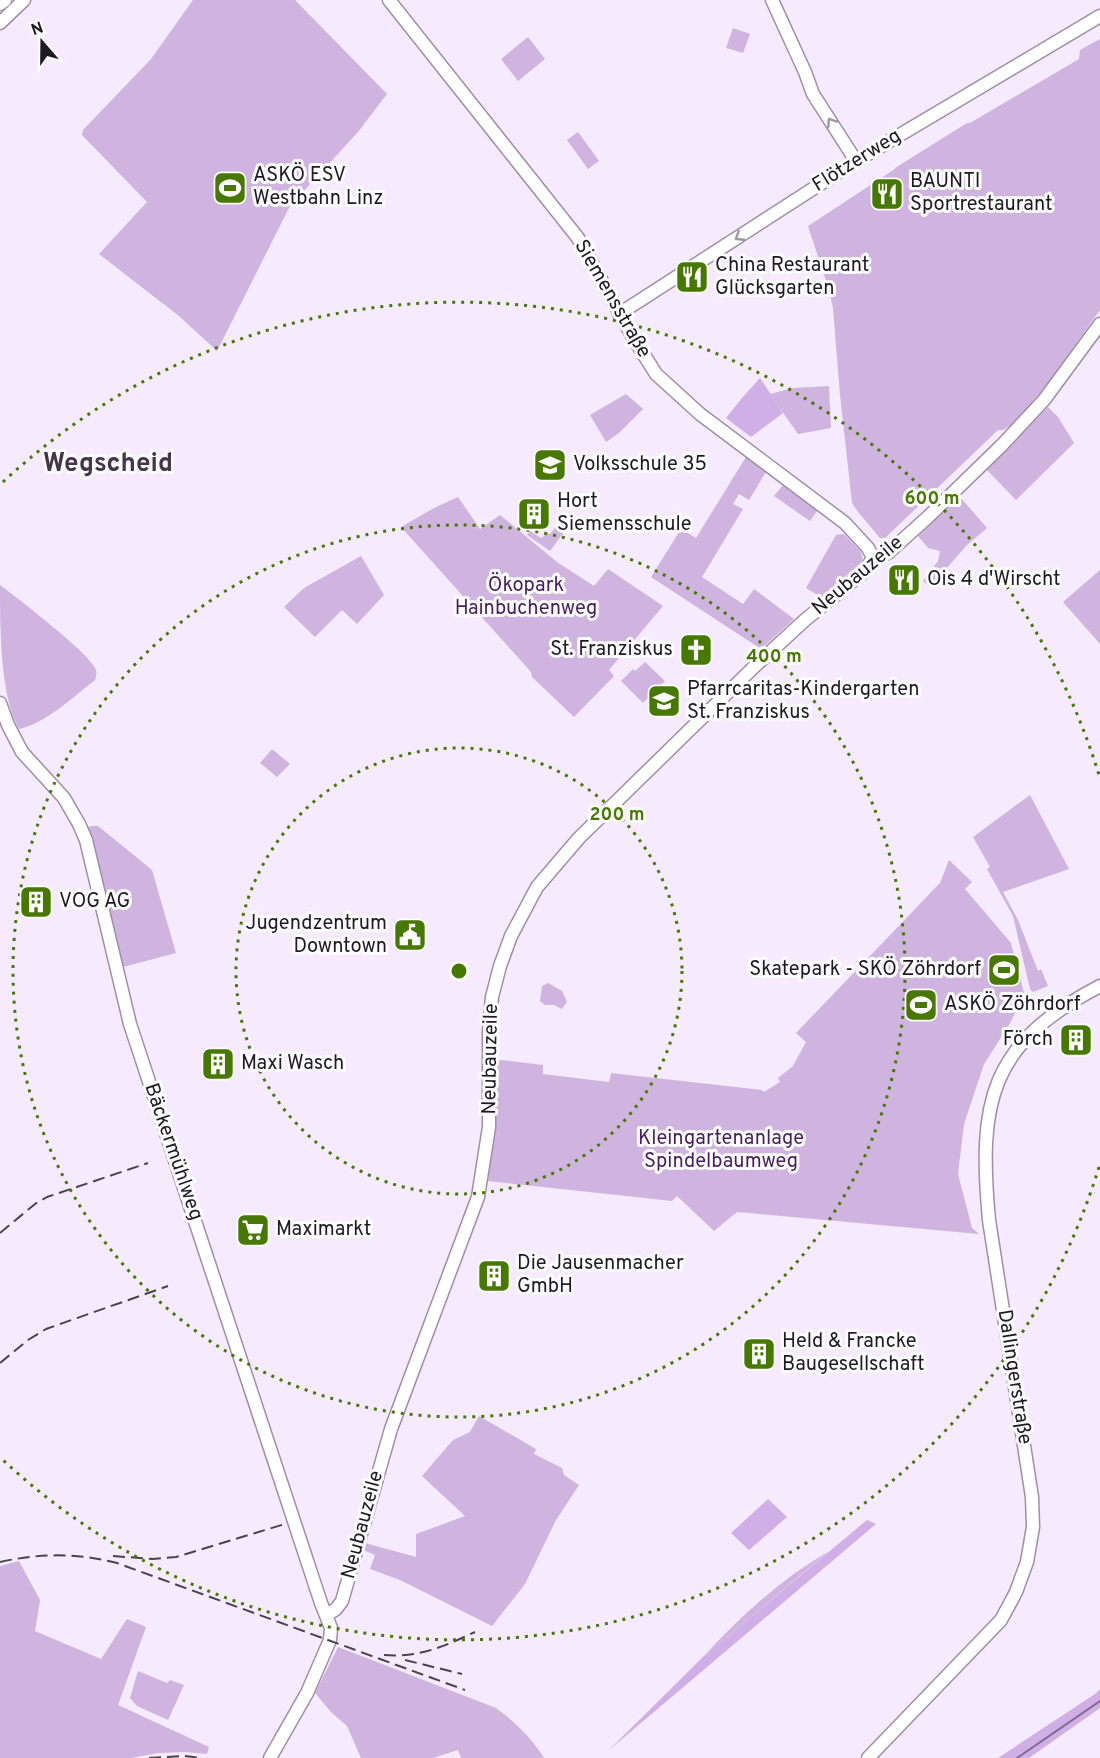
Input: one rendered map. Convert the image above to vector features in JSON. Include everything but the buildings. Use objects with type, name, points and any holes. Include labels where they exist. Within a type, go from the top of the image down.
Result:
[{"type":"main road","points":[[0,3],[4,0]]},
{"type":"street","points":[[0,23],[24,0]]},
{"type":"street","name":"Siemensstraße","points":[[389,0],[578,238],[651,367],[700,414],[845,523],[868,548],[873,558]]},
{"type":"street","points":[[772,0],[813,94],[856,161]]},
{"type":"street","name":"Flötzerweg","points":[[619,314],[856,161],[1100,16]]},
{"type":"street","name":"Neubauzeile","points":[[327,1615],[342,1601],[391,1429],[478,1197],[489,1127],[489,1032],[492,997],[500,966],[518,922],[537,887],[579,838],[756,665],[805,620],[865,571],[873,558],[888,553],[1002,445],[1044,400],[1100,324]]},
{"type":"street","name":"Bäckermühlweg","points":[[0,703],[22,752],[64,798],[86,840],[130,1024],[331,1628],[330,1640],[307,1693],[270,1758]]},
{"type":"street","name":"Dallingerstraße","points":[[868,1758],[1001,1620],[1016,1592],[1027,1562],[1033,1527],[1032,1497],[989,1220],[986,1131],[991,1102],[1000,1076],[1023,1041],[1051,1016],[1100,986]]},
{"type":"green space","points":[[193,0],[295,0],[387,94],[358,132],[290,206],[217,351],[179,316],[99,254],[147,202],[82,135],[83,130],[151,59]]},
{"type":"green space","points":[[733,28],[750,34],[743,53],[726,48]]},
{"type":"green space","points":[[528,37],[545,59],[518,81],[501,59]]},
{"type":"green space","points":[[1100,39],[1100,310],[1051,379],[1016,422],[1003,430],[998,430],[885,538],[880,538],[852,503],[833,308],[808,226],[967,123],[1079,59],[1080,50]]},
{"type":"green space","points":[[578,132],[599,161],[588,169],[567,140]]},
{"type":"green space","points":[[829,386],[831,428],[798,434],[770,394],[793,388]]},
{"type":"green space","points":[[626,394],[643,409],[619,433],[606,442],[590,415]]},
{"type":"green space","points":[[1048,407],[1058,417],[1074,443],[1016,500],[987,470]]},
{"type":"green space","points":[[746,457],[766,472],[749,500],[739,494],[733,504],[743,509],[702,577],[743,604],[754,589],[794,619],[761,649],[651,577],[681,529],[696,538]]},
{"type":"green space","points":[[783,485],[817,511],[810,521],[774,496]]},
{"type":"green space","name":"Ökopark Hainbuchenweg","points":[[458,497],[480,529],[500,515],[557,562],[594,586],[608,569],[663,606],[609,670],[614,676],[574,717],[532,677],[531,672],[401,527]]},
{"type":"green space","points":[[960,497],[987,528],[967,545],[930,587],[923,581],[938,561],[940,551],[928,548],[918,536]]},
{"type":"green space","points":[[559,523],[567,528],[550,551],[527,535],[530,531],[541,538],[550,534]]},
{"type":"green space","points":[[844,534],[861,552],[863,561],[821,597],[806,588],[836,535]]},
{"type":"green space","points":[[361,556],[384,595],[357,624],[342,610],[315,637],[284,607],[304,588]]},
{"type":"green space","points":[[1100,570],[1100,644],[1063,602]]},
{"type":"green space","points":[[0,585],[82,652],[96,671],[95,680],[59,709],[19,729],[8,698],[2,660]]},
{"type":"green space","points":[[645,662],[665,681],[643,703],[621,681],[633,669],[635,671]]},
{"type":"green space","points":[[272,749],[290,764],[277,777],[260,763]]},
{"type":"green space","points":[[1030,795],[1069,869],[1003,892],[1018,920],[1038,971],[1041,969],[1048,986],[1033,992],[1030,989],[1013,916],[987,869],[990,867],[973,837]]},
{"type":"green space","points":[[98,826],[152,870],[176,953],[123,967],[88,827]]},
{"type":"green space","name":"Kleingartenanlage Spindelbaumweg","points":[[949,860],[972,882],[965,889],[1011,943],[1024,993],[1009,1025],[984,1064],[964,1124],[958,1174],[972,1228],[979,1234],[737,1212],[714,1231],[677,1196],[672,1201],[488,1181],[496,1118],[497,1062],[501,1060],[543,1065],[543,1074],[609,1082],[611,1073],[764,1092],[780,1082],[778,1078],[793,1066],[806,1042],[796,1033],[940,883]]},
{"type":"green space","points":[[548,983],[562,991],[567,1002],[562,1009],[554,1005],[545,1005],[540,1001],[542,986]]},
{"type":"green space","points":[[479,1416],[536,1449],[534,1454],[562,1468],[564,1475],[579,1485],[556,1520],[525,1584],[492,1626],[400,1580],[370,1569],[375,1555],[363,1550],[365,1543],[416,1557],[416,1534],[465,1516],[422,1476],[453,1440],[470,1432]]},
{"type":"green space","points":[[828,1552],[704,1656],[762,1599],[794,1574]]},
{"type":"green space","points":[[19,1561],[40,1600],[35,1631],[101,1659],[127,1619],[146,1627],[118,1705],[209,1747],[207,1754],[158,1753],[131,1758],[0,1758],[0,1566]]},
{"type":"green space","points":[[338,1647],[496,1708],[523,1731],[544,1758],[461,1758],[458,1750],[433,1758],[361,1758],[347,1726],[315,1693]]},
{"type":"green space","points":[[138,1671],[167,1683],[170,1680],[184,1685],[168,1720],[137,1706],[130,1698]]},
{"type":"shaded area","points":[[760,378],[783,413],[751,437],[726,418]]},
{"type":"shaded area","points":[[768,1499],[787,1517],[749,1550],[731,1533]]},
{"type":"shaded area","points":[[867,1520],[876,1524],[609,1750],[704,1656]]},
{"type":"shaded area","points":[[1100,1689],[1100,1708],[1029,1758],[998,1758],[1095,1694]]},
{"type":"waterway","points":[[1017,1758],[1100,1701]]},
{"type":"railway","points":[[0,1233],[47,1197],[148,1163]]},
{"type":"railway","points":[[0,1363],[28,1340],[46,1329],[168,1286]]},
{"type":"railway","points":[[113,1556],[153,1559],[176,1557],[285,1524]]},
{"type":"railway","points":[[0,1562],[59,1555],[88,1557],[117,1563],[465,1690]]},
{"type":"railway","points":[[384,1655],[420,1653],[475,1632]]},
{"type":"railway","points":[[405,1660],[462,1674]]},
{"type":"railway","points":[[149,1758],[185,1756],[202,1758]]},
{"type":"place","name":"ASKÖ ESV Westbahn Linz","points":[[230,188]]},
{"type":"place","name":"BAUNTI Sportrestaurant","points":[[887,194]]},
{"type":"place","name":"China Restaurant Glücksgarten","points":[[692,277]]},
{"type":"place","name":"Volksschule 35","points":[[550,465]]},
{"type":"place","name":"Hort Siemensschule","points":[[534,514]]},
{"type":"place","name":"Ois 4 d'Wirscht","points":[[904,580]]},
{"type":"place","name":"St. Franziskus","points":[[696,650]]},
{"type":"place","name":"Pfarrcaritas-Kindergarten St. Franziskus","points":[[664,701]]},
{"type":"place","name":"VOG AG","points":[[36,902]]},
{"type":"place","name":"Jugendzentrum Downtown","points":[[410,935]]},
{"type":"place","name":"Skatepark - SKÖ Zöhrdorf","points":[[1004,970]]},
{"type":"place","name":"ASKÖ Zöhrdorf","points":[[921,1005]]},
{"type":"place","name":"Förch","points":[[1076,1040]]},
{"type":"place","name":"Maxi Wasch","points":[[218,1064]]},
{"type":"place","name":"Maximarkt","points":[[253,1230]]},
{"type":"place","name":"Die Jausenmacher GmbH","points":[[494,1276]]},
{"type":"place","name":"Held & Francke Baugesellschaft","points":[[759,1354]]},
{"type":"district","name":"Wegscheid","points":[[108,464]]}]
